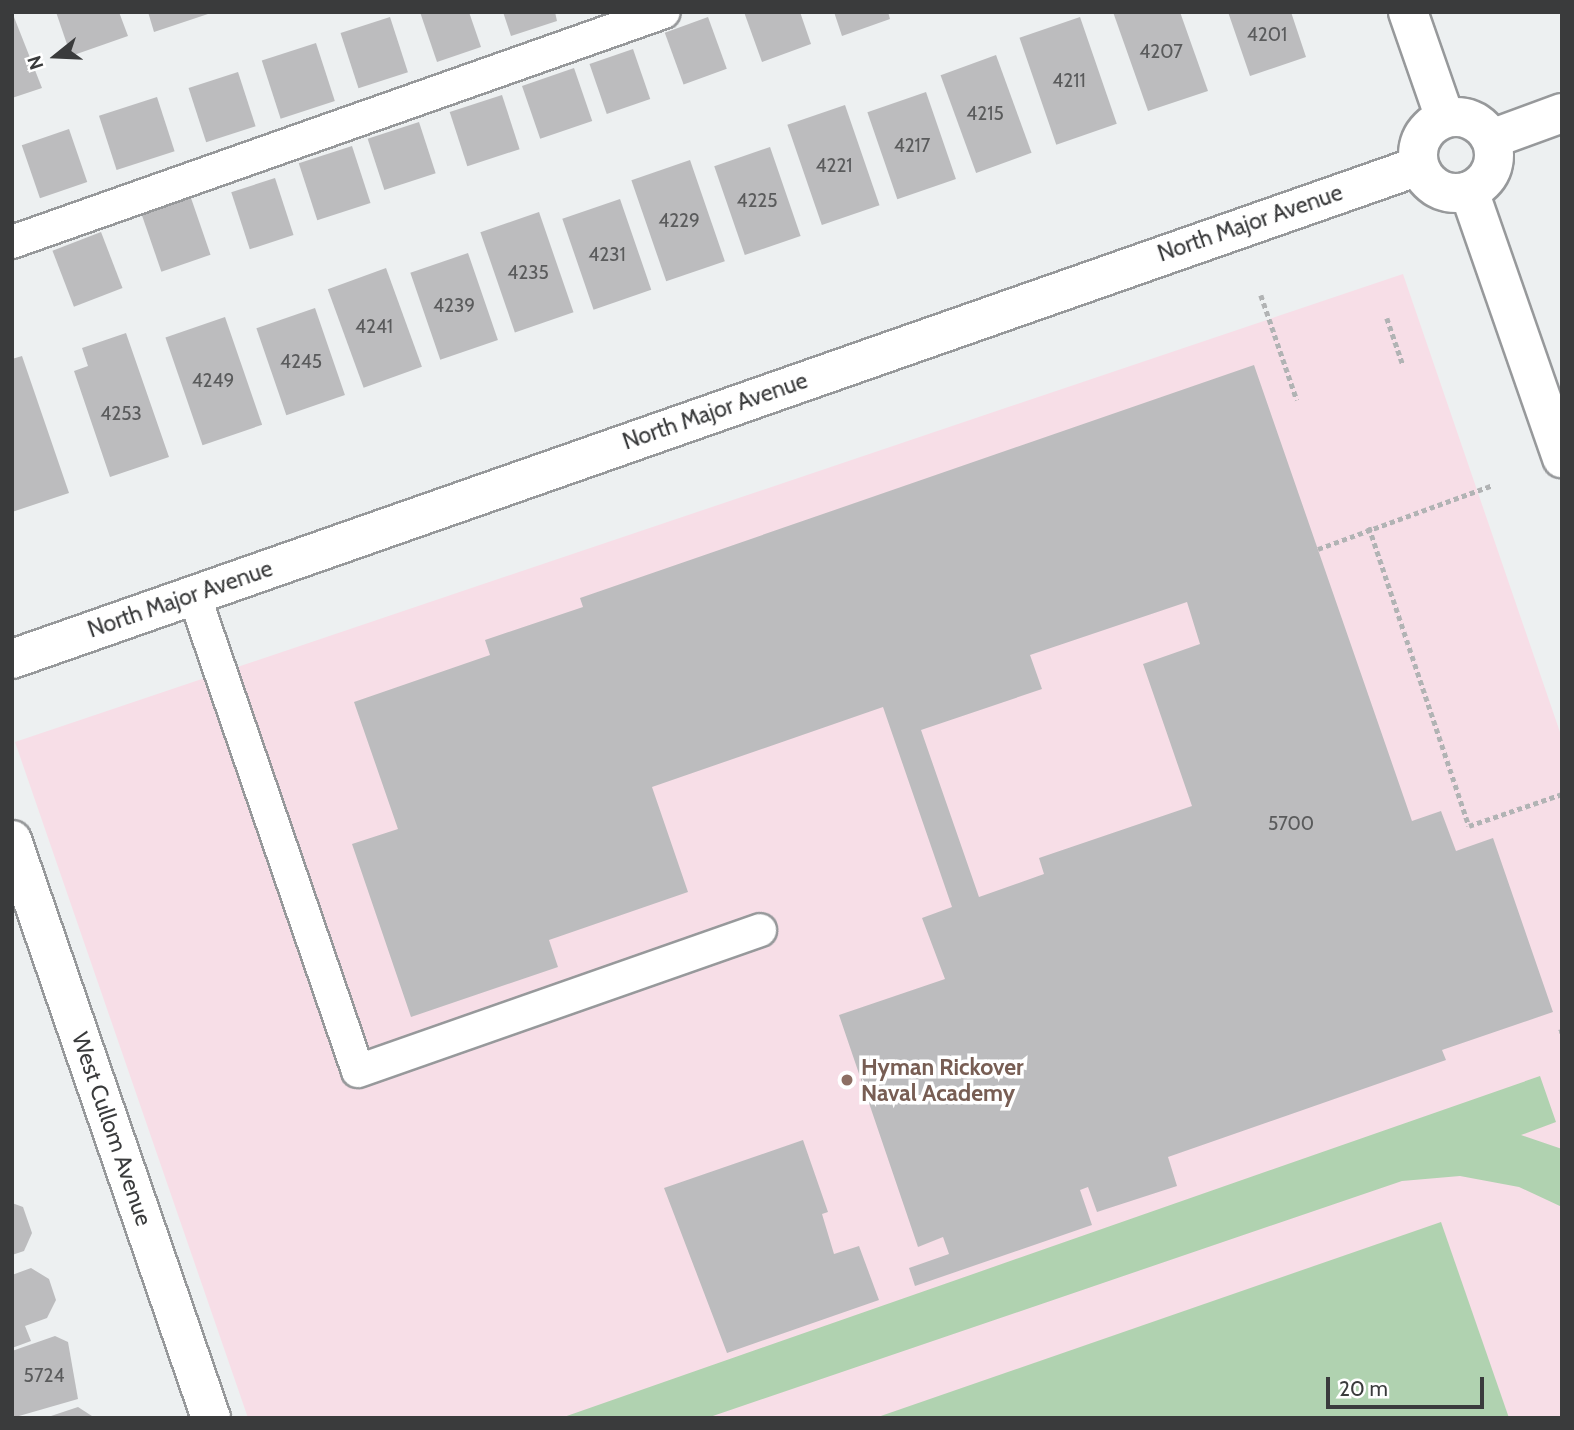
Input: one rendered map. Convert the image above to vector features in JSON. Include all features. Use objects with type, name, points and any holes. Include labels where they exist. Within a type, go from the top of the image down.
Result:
[{"type":"street","points":[[1408,12],[1445,118]]},
{"type":"street","points":[[1491,139],[1562,113]]},
{"type":"street","points":[[1445,118],[1474,121],[1491,139],[1489,175],[1469,191],[1445,192],[1419,166],[1427,129],[1445,118]]},
{"type":"street","name":"North Major Avenue","points":[[12,659],[1419,166]]},
{"type":"street","points":[[1469,191],[1562,458]]},
{"type":"street","name":"West Cullom Avenue","points":[[12,840],[211,1418]]},
{"type":"lane","points":[[12,242],[664,12]]},
{"type":"lane","points":[[194,595],[358,1071],[760,930]]},
{"type":"path","points":[[1261,295],[1297,400]]},
{"type":"path","points":[[1387,318],[1403,365]]},
{"type":"path","points":[[1318,549],[1369,527],[1493,485]]},
{"type":"path","points":[[1369,527],[1469,826],[1562,794]]},
{"type":"shaded area","name":"Hyman Rickover Naval Academy","points":[[1403,274],[1562,738],[1562,1418],[248,1418],[15,742]]},
{"type":"green space","points":[[1540,1076],[1556,1122],[1521,1135],[1562,1149],[1562,1207],[1519,1187],[1460,1176],[1402,1181],[707,1418],[561,1418]]},
{"type":"green space","points":[[1441,1222],[1509,1418],[875,1418]]},
{"type":"building","points":[[12,12],[42,88],[12,98]]},
{"type":"building","points":[[56,12],[119,12],[128,36],[71,56]]},
{"type":"building","points":[[148,12],[211,12],[211,13],[154,32]]},
{"type":"building","points":[[420,12],[469,12],[481,47],[437,62]]},
{"type":"building","points":[[503,12],[555,12],[557,21],[511,36]]},
{"type":"building","points":[[744,12],[800,12],[811,44],[762,62]]},
{"type":"building","points":[[834,12],[888,12],[890,19],[842,36]]},
{"type":"building","points":[[1113,12],[1180,12],[1208,91],[1148,111]]},
{"type":"building","points":[[1228,12],[1291,12],[1306,57],[1250,76]]},
{"type":"building","points":[[390,17],[408,72],[358,88],[341,33]]},
{"type":"building","points":[[708,17],[727,69],[684,84],[665,33]]},
{"type":"building","points":[[1080,17],[1117,124],[1056,145],[1019,38]]},
{"type":"building","points":[[316,43],[335,101],[281,119],[262,61]]},
{"type":"building","points":[[633,49],[650,99],[607,114],[590,64]]},
{"type":"building","points":[[996,55],[1032,153],[976,173],[941,75]]},
{"type":"building","points":[[574,68],[592,121],[540,139],[522,86]]},
{"type":"building","points":[[238,72],[256,126],[206,142],[189,88]]},
{"type":"building","points":[[926,92],[956,179],[897,199],[867,112]]},
{"type":"building","points":[[502,95],[520,149],[467,166],[450,112]]},
{"type":"building","points":[[157,97],[175,151],[117,170],[99,116]]},
{"type":"building","points":[[845,105],[880,205],[822,225],[787,125]]},
{"type":"building","points":[[419,122],[436,173],[384,190],[368,139]]},
{"type":"building","points":[[69,129],[87,182],[40,198],[22,145]]},
{"type":"building","points":[[352,146],[371,203],[317,220],[299,163]]},
{"type":"building","points":[[770,147],[801,236],[745,255],[714,166]]},
{"type":"building","points":[[690,160],[725,261],[666,281],[631,180]]},
{"type":"building","points":[[275,178],[294,235],[250,249],[231,192]]},
{"type":"building","points":[[191,198],[211,255],[161,272],[142,215]]},
{"type":"building","points":[[620,199],[651,290],[594,310],[562,219]]},
{"type":"building","points":[[539,212],[574,312],[515,332],[480,232]]},
{"type":"building","points":[[101,232],[123,288],[74,307],[52,251]]},
{"type":"building","points":[[468,253],[498,340],[440,360],[410,273]]},
{"type":"building","points":[[386,268],[422,367],[364,388],[328,289]]},
{"type":"building","points":[[315,308],[345,395],[286,415],[256,328]]},
{"type":"building","points":[[225,317],[262,425],[203,445],[165,338]]},
{"type":"building","points":[[126,333],[169,457],[110,477],[74,371],[88,366],[82,348]]},
{"type":"building","points":[[22,356],[69,493],[12,512],[12,359]]},
{"type":"building","points":[[1254,365],[1412,821],[1441,811],[1456,851],[1493,838],[1553,1012],[1442,1050],[1446,1060],[1168,1157],[1177,1186],[1097,1212],[1088,1187],[1080,1190],[1092,1225],[915,1286],[909,1268],[949,1254],[943,1237],[918,1247],[839,1015],[945,979],[922,918],[952,907],[883,707],[652,787],[688,892],[549,940],[558,967],[411,1017],[352,844],[398,829],[354,702],[490,655],[485,640],[583,607],[580,598]],"holes":[[[1187,602],[1200,644],[1143,664],[1192,806],[1039,858],[1044,874],[979,897],[921,730],[1042,689],[1030,655]]]},
{"type":"building","points":[[803,1140],[828,1212],[822,1214],[834,1254],[859,1246],[879,1300],[727,1353],[664,1188]]},
{"type":"building","points":[[12,1203],[23,1207],[32,1233],[24,1251],[12,1255]]},
{"type":"building","points":[[31,1268],[49,1279],[56,1300],[47,1318],[25,1326],[31,1341],[12,1348],[12,1275]]},
{"type":"building","points":[[55,1336],[68,1342],[78,1399],[12,1418],[12,1351]]},
{"type":"building","points":[[78,1407],[95,1418],[48,1418],[48,1417]]},
{"type":"place","name":"Hyman Rickover Naval Academy","points":[[847,1080]]}]
